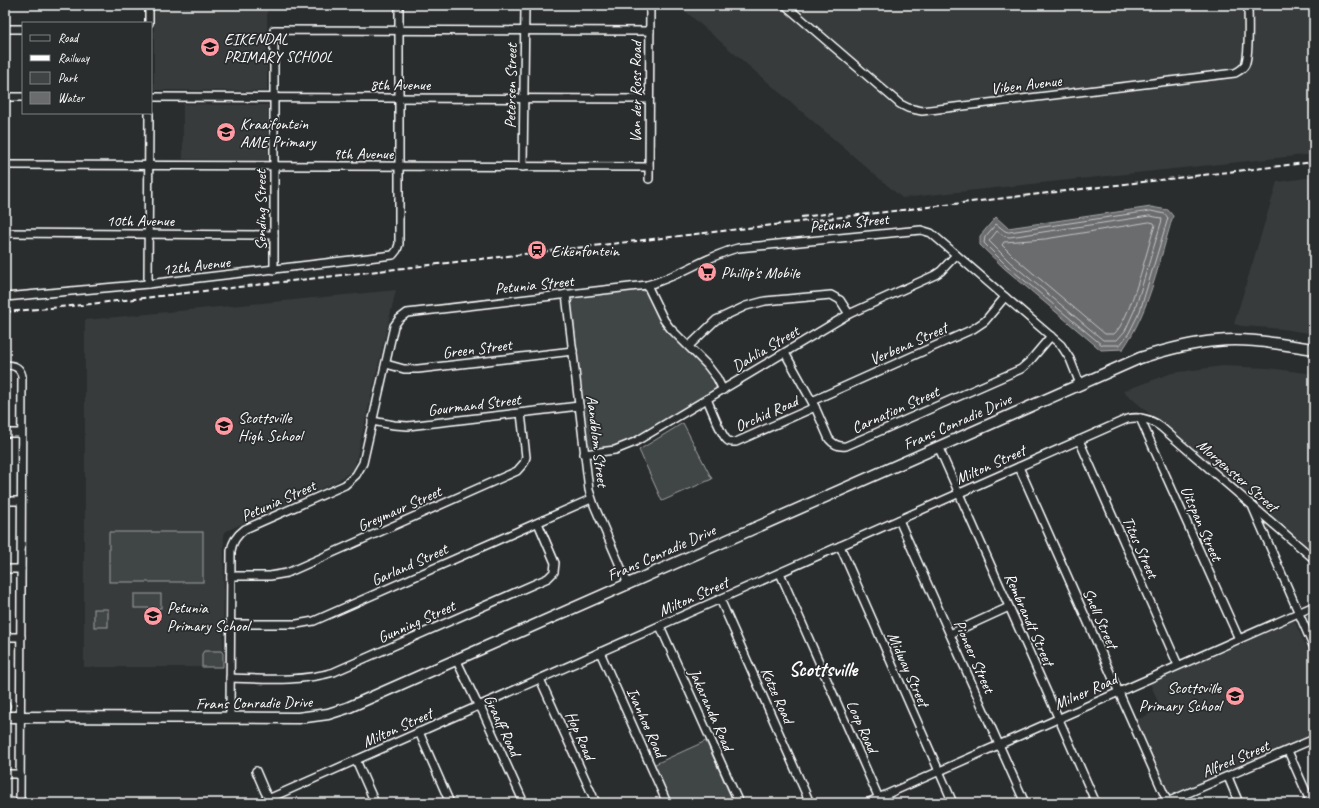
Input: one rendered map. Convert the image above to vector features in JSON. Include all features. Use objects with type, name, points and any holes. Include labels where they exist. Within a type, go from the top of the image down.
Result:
[{"type":"street","points":[[149,5],[149,22]]},
{"type":"street","points":[[399,5],[399,167]]},
{"type":"street","name":"Petersen Street","points":[[523,167],[524,5]]},
{"type":"street","name":"Van der Ross Road","points":[[649,179],[650,5]]},
{"type":"street","name":"Viben Avenue","points":[[785,5],[900,104],[908,108],[922,111],[1235,73],[1243,67],[1246,60],[1248,40],[1248,5]]},
{"type":"street","points":[[5,29],[22,29]]},
{"type":"street","name":"Sending Street","points":[[274,270],[274,30],[399,30]]},
{"type":"street","points":[[399,30],[650,31]]},
{"type":"street","points":[[5,97],[22,97]]},
{"type":"street","name":"8th Avenue","points":[[152,97],[649,99]]},
{"type":"street","points":[[148,284],[149,114]]},
{"type":"street","name":"9th Avenue","points":[[5,166],[649,167]]},
{"type":"street","name":"12th Avenue","points":[[5,297],[148,284],[390,256],[396,253],[398,248],[399,167]]},
{"type":"street","name":"Petunia Street","points":[[230,718],[232,546],[236,537],[241,532],[345,485],[352,480],[359,471],[363,462],[394,326],[399,319],[407,313],[647,285],[666,280],[707,260],[738,248],[921,230],[931,233],[1051,336],[1064,350],[1080,384]]},
{"type":"street","name":"10th Avenue","points":[[5,233],[274,235]]},
{"type":"street","name":"Dahlia Street","points":[[584,454],[615,450],[625,447],[849,314],[941,271],[956,254]]},
{"type":"street","points":[[647,285],[664,320],[707,365],[717,378],[723,390]]},
{"type":"street","name":"Aandblom Street","points":[[566,294],[587,482],[591,499],[628,584]]},
{"type":"street","points":[[689,346],[716,320],[746,306],[764,301],[831,295],[840,300],[849,314]]},
{"type":"street","name":"Verbena Street","points":[[813,404],[973,329],[985,321],[1005,297]]},
{"type":"street","name":"Carnation Street","points":[[785,353],[813,404],[832,443],[846,446],[1021,369],[1029,362],[1051,336]]},
{"type":"street","name":"Frans Conradie Drive","points":[[5,717],[298,718],[328,714],[347,708],[1140,358],[1186,345],[1217,341],[1249,341],[1314,349]]},
{"type":"street","name":"Green Street","points":[[386,364],[418,369],[572,351]]},
{"type":"street","points":[[5,364],[13,365],[18,368],[22,376],[20,803]]},
{"type":"street","name":"Orchid Road","points":[[707,399],[723,433],[730,442],[736,442],[813,404]]},
{"type":"street","name":"Gourmand Street","points":[[372,421],[408,426],[579,406]]},
{"type":"street","name":"Greymaur Street","points":[[231,576],[270,576],[287,572],[518,471],[524,463],[526,457],[521,413]]},
{"type":"street","name":"Milton Street","points":[[259,803],[271,801],[356,760],[1127,419],[1140,418]]},
{"type":"street","name":"Morgenster Street","points":[[1140,418],[1151,420],[1161,427],[1314,559]]},
{"type":"street","name":"Uitspan Street","points":[[1140,418],[1239,639]]},
{"type":"street","points":[[5,433],[22,433]]},
{"type":"street","name":"Titus Street","points":[[1079,440],[1178,666]]},
{"type":"street","name":"Rembrandt Street","points":[[938,446],[1096,803]]},
{"type":"street","name":"Snell Street","points":[[1019,467],[1167,803]]},
{"type":"street","name":"Garland Street","points":[[230,624],[297,624],[314,621],[591,499]]},
{"type":"street","points":[[5,501],[21,501]]},
{"type":"street","points":[[1252,506],[1314,648]]},
{"type":"street","name":"Pioneer Street","points":[[899,520],[1025,803]]},
{"type":"street","name":"Gunning Street","points":[[230,678],[296,679],[315,677],[334,672],[548,578],[554,572],[555,563],[538,523]]},
{"type":"street","name":"Midway Street","points":[[840,546],[953,803]]},
{"type":"street","points":[[5,569],[21,569]]},
{"type":"street","name":"Loop Road","points":[[780,573],[880,800]]},
{"type":"street","name":"Kotze Road","points":[[720,599],[810,803]]},
{"type":"street","name":"Milner Road","points":[[867,803],[880,800],[939,771],[1314,606]]},
{"type":"street","points":[[950,634],[1009,607]]},
{"type":"street","name":"Jakaranda Road","points":[[660,626],[739,803]]},
{"type":"street","points":[[5,637],[21,638]]},
{"type":"street","name":"Ivanhoe Road","points":[[600,652],[667,803]]},
{"type":"street","name":"Graaff Road","points":[[456,659],[480,706],[524,803]]},
{"type":"street","name":"Hop Road","points":[[540,679],[596,803]]},
{"type":"street","points":[[419,732],[450,803]]},
{"type":"street","name":"Alfred Street","points":[[1167,803],[1314,739]]},
{"type":"street","points":[[1288,751],[1311,803]]},
{"type":"street","points":[[356,760],[375,803]]},
{"type":"street","points":[[256,771],[265,792],[271,801]]},
{"type":"street","points":[[5,774],[20,774]]},
{"type":"street","points":[[1228,777],[1239,803]]},
{"type":"shaded area","name":"EIKENDAL PRIMARY SCHOOL","points":[[154,5],[267,5],[267,91],[154,90]]},
{"type":"shaded area","points":[[678,5],[1314,5],[1314,154],[902,198]]},
{"type":"shaded area","name":"Kraaifontein AME Primary","points":[[183,104],[268,105],[268,160],[183,159]]},
{"type":"shaded area","points":[[1314,177],[1314,334],[1234,324],[1277,182]]},
{"type":"shaded area","name":"Scottsville High School","points":[[396,290],[354,469],[336,482],[224,532],[223,667],[84,667],[85,320]]},
{"type":"shaded area","points":[[1222,366],[1268,368],[1314,374],[1314,555],[1123,391],[1172,373]]},
{"type":"shaded area","name":"Scottsville Primary School","points":[[1294,620],[1314,663],[1314,735],[1174,797],[1169,795],[1136,720],[1161,709],[1150,683],[1244,640]]},
{"type":"green space","points":[[639,289],[646,292],[710,373],[716,386],[714,391],[631,441],[608,448],[595,448],[590,446],[587,442],[571,303],[574,298],[578,296]]},
{"type":"green space","points":[[683,423],[712,479],[662,501],[639,450]]},
{"type":"green space","points":[[109,532],[203,532],[203,582],[109,582]]},
{"type":"green space","points":[[134,594],[161,594],[161,608],[134,608]]},
{"type":"green space","points":[[94,609],[108,609],[108,627],[94,627]]},
{"type":"green space","points":[[204,651],[221,651],[223,653],[223,667],[202,667],[202,654]]},
{"type":"green space","points":[[706,741],[731,797],[717,803],[670,803],[653,765]]},
{"type":"water","points":[[1151,207],[1168,210],[1173,216],[1147,302],[1123,349],[1101,350],[1004,268],[980,245],[980,236],[996,217],[1008,228]]},
{"type":"railway","points":[[5,312],[82,305],[1314,162]]},
{"type":"railway","points":[[801,217],[833,213]]},
{"type":"place","name":"EIKENDAL PRIMARY SCHOOL","points":[[210,47]]},
{"type":"place","name":"Kraaifontein AME Primary","points":[[226,132]]},
{"type":"place","name":"Eikenfontein","points":[[537,250]]},
{"type":"place","name":"Phillip's Mobile","points":[[707,272]]},
{"type":"place","name":"Scottsville High School","points":[[224,426]]},
{"type":"place","name":"Petunia Primary School","points":[[153,616]]},
{"type":"place","name":"Scottsville Primary School","points":[[1235,696]]},
{"type":"district","name":"Scottsville","points":[[823,669]]}]
